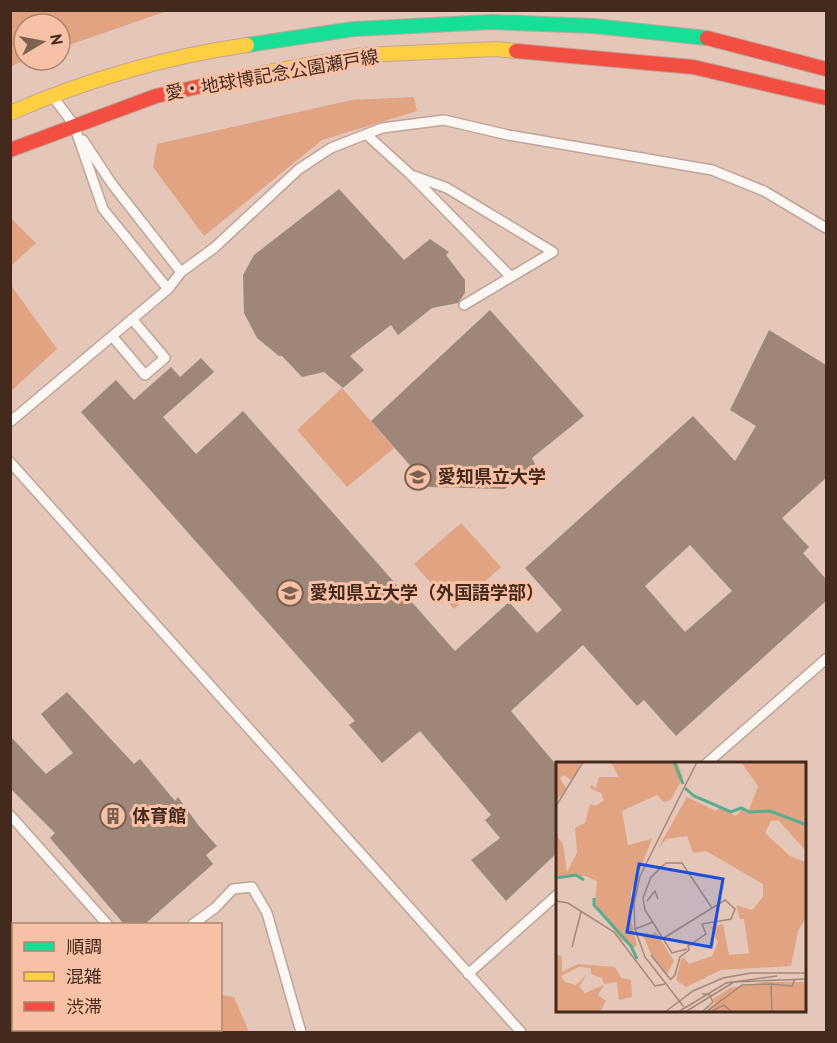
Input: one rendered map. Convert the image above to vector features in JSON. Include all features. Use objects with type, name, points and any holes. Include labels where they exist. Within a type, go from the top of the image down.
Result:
[{"type":"main road","name":"愛・地球博記念公園瀬戸線","points":[[10,113],[51,95],[131,68],[204,51],[354,29],[492,22],[594,26],[698,36],[826,69]]},
{"type":"main road","name":"愛・地球博記念公園瀬戸線","points":[[10,150],[156,96],[222,80],[362,55],[497,50],[693,67],[826,98]]},
{"type":"lane","points":[[51,95],[74,125],[112,184],[181,272]]},
{"type":"lane","points":[[10,423],[168,289],[181,272],[214,248],[299,169],[331,148],[382,128],[444,120],[508,135],[712,170],[764,192],[826,228]]},
{"type":"lane","points":[[74,125],[103,209],[168,289]]},
{"type":"lane","points":[[366,134],[411,175],[511,277]]},
{"type":"lane","points":[[411,175],[447,188],[553,252],[465,305]]},
{"type":"lane","points":[[112,336],[145,375],[165,358],[132,319]]},
{"type":"lane","points":[[10,462],[520,1032]]},
{"type":"lane","points":[[708,762],[826,659]]},
{"type":"lane","points":[[10,815],[106,923]]},
{"type":"lane","points":[[194,923],[215,908],[233,889],[252,887],[267,913],[301,1032]]},
{"type":"lane","points":[[468,974],[556,896]]},
{"type":"shaded area","points":[[11,10],[167,10],[72,44],[72,12],[12,12],[11,66]]},
{"type":"shaded area","points":[[414,97],[417,111],[322,140],[204,236],[153,167],[157,144],[352,100]]},
{"type":"shaded area","points":[[11,218],[36,243],[11,266]]},
{"type":"shaded area","points":[[10,284],[57,349],[11,391],[10,391]]},
{"type":"shaded area","points":[[342,388],[394,448],[347,487],[297,430]]},
{"type":"shaded area","points":[[461,523],[501,567],[454,609],[414,564]]},
{"type":"shaded area","points":[[222,995],[234,997],[249,1032],[152,1032],[222,1031]]},
{"type":"building","points":[[339,189],[404,260],[430,239],[449,252],[446,255],[465,280],[465,293],[458,303],[432,308],[398,335],[391,325],[350,356],[364,370],[343,388],[324,372],[302,377],[282,356],[257,338],[244,313],[243,275],[254,255]]},
{"type":"building","points":[[490,310],[584,416],[532,458],[535,464],[505,489],[429,487],[371,421]]},
{"type":"building","points":[[769,330],[826,365],[826,478],[782,518],[809,547],[803,553],[826,579],[826,601],[676,736],[644,700],[637,706],[583,645],[511,711],[556,765],[556,854],[506,901],[471,860],[500,838],[485,820],[491,815],[420,731],[382,763],[349,725],[355,721],[81,412],[116,380],[134,400],[171,367],[180,377],[201,358],[214,372],[163,417],[196,454],[243,411],[455,651],[509,602],[537,633],[562,610],[525,568],[693,416],[735,461],[756,426],[730,410]],"holes":[[[690,545],[732,591],[685,632],[645,586]]]},
{"type":"building","name":"体育館","points":[[67,692],[134,764],[140,759],[175,801],[178,797],[217,846],[206,855],[213,864],[146,923],[123,923],[50,838],[55,833],[10,788],[10,736],[46,774],[73,753],[41,714]]},
{"type":"traffic: fast","points":[[247,45],[354,29],[492,22],[594,26],[707,38]]},
{"type":"traffic: slow","points":[[10,113],[67,90],[126,71],[186,56],[247,45]]},
{"type":"traffic: slow","points":[[247,76],[362,55],[497,49],[516,51]]},
{"type":"traffic: jam","points":[[707,38],[826,69]]},
{"type":"traffic: jam","points":[[516,51],[693,67],[826,98]]},
{"type":"traffic: jam","points":[[10,150],[156,96],[247,76]]},
{"type":"place","name":"愛知県立大学","points":[[418,477]]},
{"type":"place","name":"愛知県立大学（外国語学部）","points":[[290,593]]},
{"type":"place","name":"体育館","points":[[113,816]]}]
